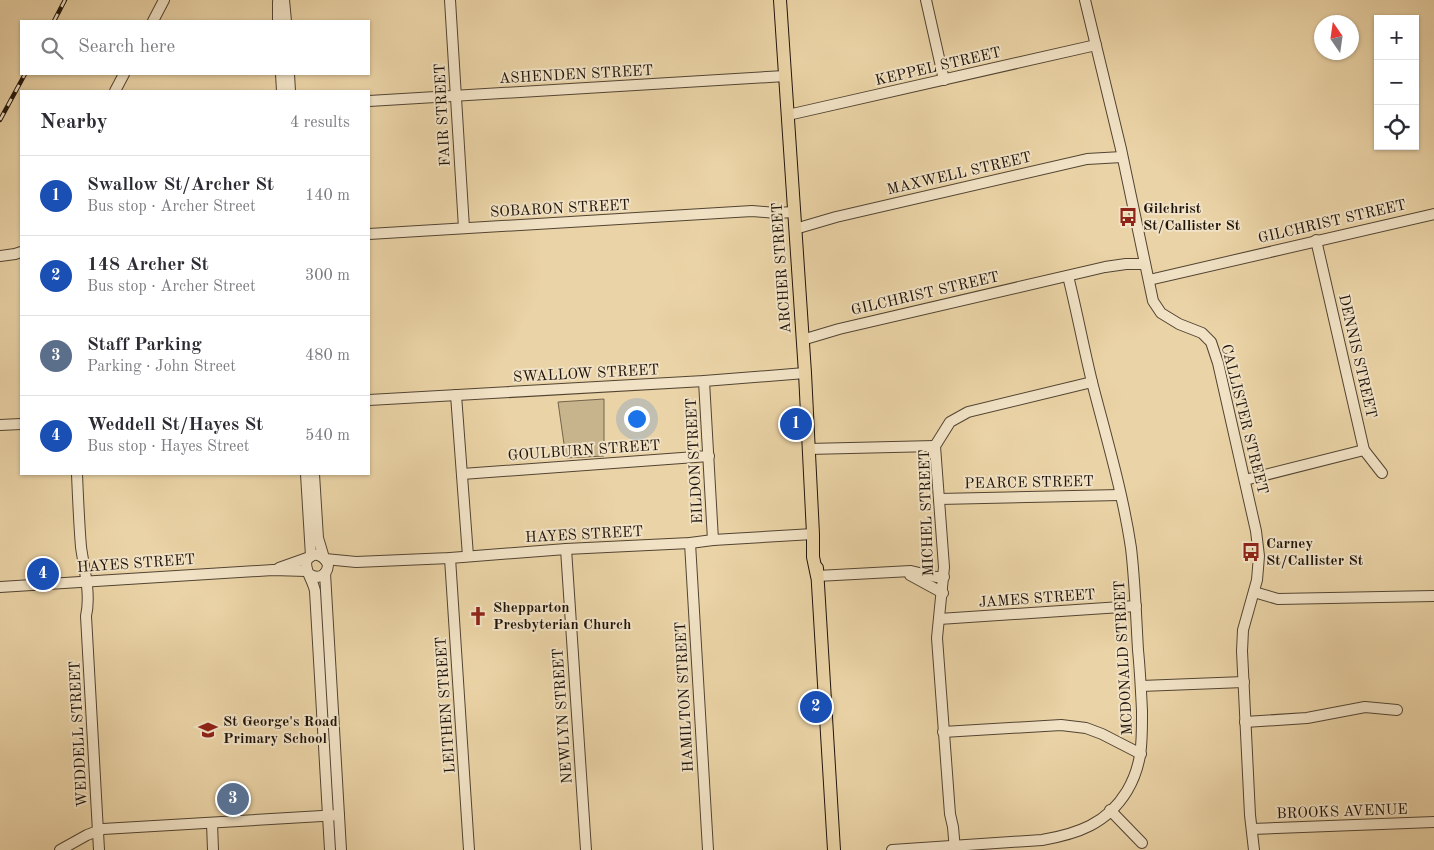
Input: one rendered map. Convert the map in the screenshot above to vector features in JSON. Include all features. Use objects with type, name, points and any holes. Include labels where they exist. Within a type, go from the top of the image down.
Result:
[{"type":"main road","name":"ARCHER STREET","points":[[780,0],[805,373],[813,534],[818,556],[817,576],[834,850]]},
{"type":"street","points":[[154,20],[164,0]]},
{"type":"street","points":[[278,0],[282,20]]},
{"type":"street","points":[[282,20],[284,0]]},
{"type":"street","name":"FAIR STREET","points":[[450,0],[464,228]]},
{"type":"street","points":[[926,0],[944,80]]},
{"type":"street","name":"CALLISTER STREET","points":[[1085,0],[1154,301],[1161,313],[1179,324],[1202,332],[1212,342],[1256,531],[1259,556],[1257,580],[1243,630],[1242,651],[1250,815],[1254,850]]},
{"type":"street","name":"KEPPEL STREET","points":[[788,116],[1096,45]]},
{"type":"street","points":[[116,90],[123,75]]},
{"type":"street","points":[[281,75],[282,90]]},
{"type":"street","points":[[289,75],[290,90]]},
{"type":"street","name":"ASHENDEN STREET","points":[[370,101],[785,76]]},
{"type":"street","name":"MAXWELL STREET","points":[[794,217],[836,217],[1088,159],[1096,155],[1121,153]]},
{"type":"street","name":"SOBARON STREET","points":[[370,234],[752,212],[776,213],[794,217]]},
{"type":"street","name":"GILCHRIST STREET","points":[[1149,280],[1434,214]]},
{"type":"street","name":"DENNIS STREET","points":[[1316,240],[1364,450],[1382,473]]},
{"type":"street","points":[[0,256],[20,252]]},
{"type":"street","name":"GILCHRIST STREET","points":[[802,336],[1068,276],[1115,263],[1144,260]]},
{"type":"street","name":"MCDONALD STREET","points":[[892,850],[952,848],[1042,840],[1081,831],[1092,825],[1110,810],[1127,790],[1138,765],[1143,740],[1136,606],[1130,547],[1120,494],[1068,276]]},
{"type":"street","name":"SWALLOW STREET","points":[[370,400],[704,381],[805,373]]},
{"type":"street","name":"EILDON STREET","points":[[704,381],[713,540]]},
{"type":"street","name":"MICHEL STREET","points":[[952,848],[953,827],[950,814],[943,732],[937,638],[938,619],[943,593],[944,550],[935,446],[950,422],[968,412],[1092,382]]},
{"type":"street","points":[[456,396],[468,556]]},
{"type":"street","points":[[0,425],[20,424]]},
{"type":"street","points":[[808,449],[935,446]]},
{"type":"street","points":[[1245,480],[1364,450]]},
{"type":"street","name":"GOULBURN STREET","points":[[462,474],[709,456]]},
{"type":"street","name":"WEDDELL STREET","points":[[77,475],[82,548],[83,610],[86,616],[99,850]]},
{"type":"street","points":[[310,475],[314,531],[310,557],[306,563],[308,572],[320,596]]},
{"type":"street","name":"PEARCE STREET","points":[[939,499],[1120,494]]},
{"type":"street","points":[[314,531],[328,565],[320,596],[332,692],[341,850]]},
{"type":"street","name":"HAYES STREET","points":[[325,558],[356,562],[450,558],[813,534]]},
{"type":"street","name":"HAMILTON STREET","points":[[690,543],[708,850]]},
{"type":"street","name":"NEWLYN STREET","points":[[566,549],[586,850]]},
{"type":"street","points":[[310,557],[318,555],[325,558]]},
{"type":"street","name":"HAYES STREET","points":[[273,570],[310,557]]},
{"type":"street","name":"LEITHEN STREET","points":[[450,558],[469,850]]},
{"type":"street","name":"HAYES STREET","points":[[326,572],[356,562]]},
{"type":"street","name":"HAYES STREET","points":[[0,587],[273,570],[308,572]]},
{"type":"street","points":[[902,571],[943,593]]},
{"type":"street","points":[[817,576],[911,571],[944,577]]},
{"type":"street","points":[[308,572],[315,577],[319,577],[326,572]]},
{"type":"street","points":[[1254,592],[1278,599],[1434,596]]},
{"type":"street","name":"JAMES STREET","points":[[938,619],[1136,606]]},
{"type":"street","points":[[322,621],[321,693],[330,850]]},
{"type":"street","points":[[1141,686],[1244,682]]},
{"type":"street","points":[[321,693],[332,692]]},
{"type":"street","points":[[1245,722],[1307,718],[1365,707],[1397,710]]},
{"type":"street","points":[[943,732],[1061,725],[1086,728],[1141,754]]},
{"type":"street","points":[[1110,810],[1142,844]]},
{"type":"street","points":[[60,850],[98,830],[339,815]]},
{"type":"street","name":"BROOKS AVENUE","points":[[1252,830],[1434,822]]},
{"type":"street","points":[[212,823],[213,850]]},
{"type":"shaded area","points":[[604,399],[604,456],[566,458],[558,402]]},
{"type":"railway","points":[[55,20],[65,0]]},
{"type":"railway","points":[[0,120],[24,75]]},
{"type":"place","name":"Gilchrist St/Callister St","points":[[1128,217]]},
{"type":"place","name":"Swallow St/Archer St","points":[[796,424]]},
{"type":"place","name":"Carney St/Callister St","points":[[1251,552]]},
{"type":"place","name":"Weddell St/Hayes St","points":[[43,574]]},
{"type":"place","name":"Shepparton Presbyterian Church","points":[[478,616]]},
{"type":"place","name":"148 Archer St","points":[[816,707]]},
{"type":"place","name":"St George's Road Primary School","points":[[208,730]]},
{"type":"place","name":"Staff Parking","points":[[233,799]]}]
